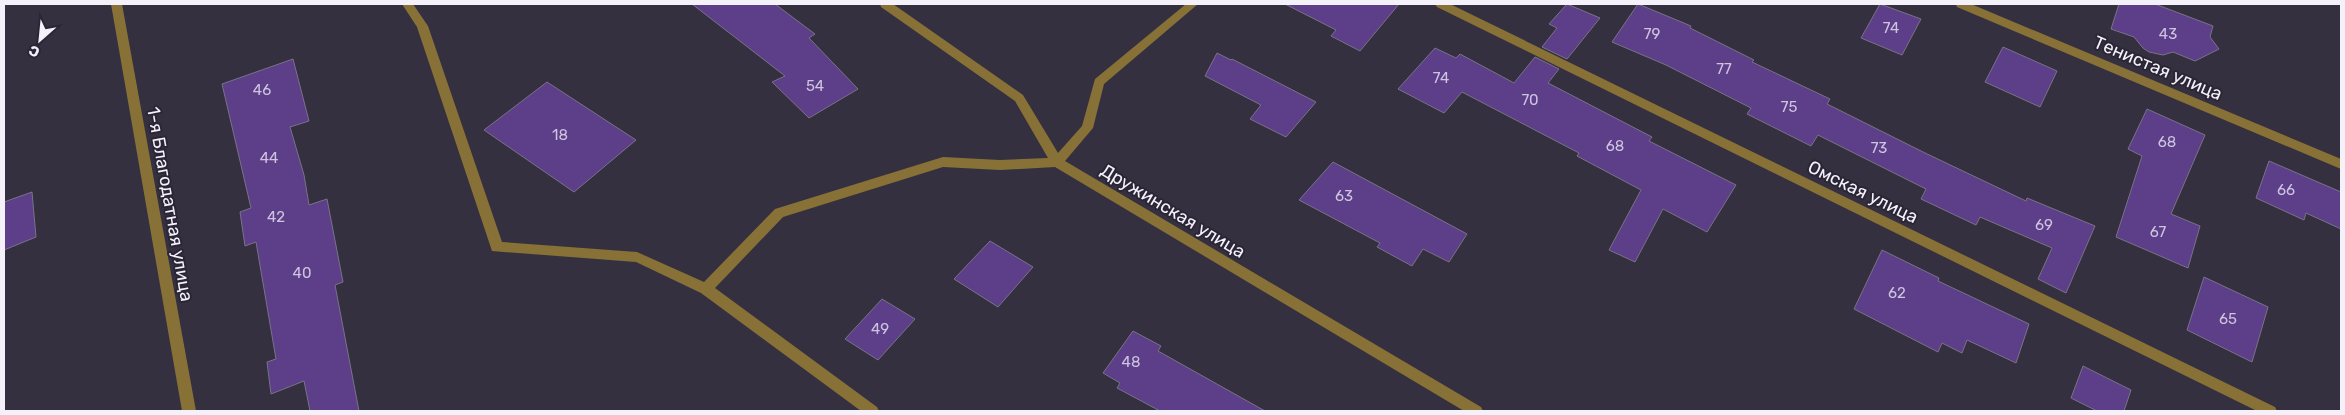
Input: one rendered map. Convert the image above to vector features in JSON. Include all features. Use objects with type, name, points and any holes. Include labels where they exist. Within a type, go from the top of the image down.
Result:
[{"type":"street","name":"1-я Благодатная улица","points":[[116,4],[189,411]]},
{"type":"street","points":[[407,4],[422,26],[497,247],[637,257],[706,289],[872,411]]},
{"type":"street","name":"Дружинская улица","points":[[885,4],[1019,98],[1057,162],[1476,411]]},
{"type":"street","points":[[706,289],[779,213],[943,162],[1000,165],[1057,162],[1086,128],[1099,82],[1193,4]]},
{"type":"street","name":"Омская улица","points":[[1441,4],[2270,411]]},
{"type":"street","name":"Тенистая улица","points":[[1961,4],[2341,164]]},
{"type":"building","points":[[692,4],[775,4],[815,34],[809,38],[858,89],[809,118],[772,82],[785,76]]},
{"type":"building","points":[[1285,4],[1399,4],[1360,51],[1331,36],[1336,30]]},
{"type":"building","points":[[1567,4],[1600,18],[1567,59],[1542,47],[1557,28],[1549,24]]},
{"type":"building","points":[[1638,4],[1691,26],[1690,28],[1754,60],[1752,62],[1830,99],[1827,104],[1923,152],[2026,201],[2027,198],[2095,226],[2066,293],[2038,279],[2052,248],[1980,217],[1976,225],[1921,199],[1926,189],[1818,135],[1811,146],[1747,114],[1751,108],[1666,65],[1612,42]]},
{"type":"building","points":[[1880,4],[1921,19],[1902,55],[1861,38]]},
{"type":"building","points":[[2119,4],[2155,4],[2213,26],[2210,37],[2219,49],[2195,61],[2173,52],[2163,55],[2149,52],[2134,37],[2111,29]]},
{"type":"building","points":[[2003,47],[2057,71],[2040,107],[1985,82]]},
{"type":"building","points":[[1435,48],[1456,58],[1460,54],[1514,83],[1535,57],[1559,69],[1548,83],[1652,137],[1649,141],[1736,185],[1707,232],[1663,209],[1635,262],[1609,250],[1641,190],[1577,156],[1579,153],[1462,92],[1444,113],[1398,89]]},
{"type":"building","points":[[1217,53],[1316,102],[1286,137],[1250,119],[1261,105],[1205,76]]},
{"type":"building","points":[[293,59],[309,121],[290,127],[304,175],[309,205],[327,199],[343,282],[335,285],[359,411],[310,411],[304,381],[271,394],[267,362],[276,359],[256,242],[245,246],[240,212],[251,208],[222,84]]},
{"type":"building","points":[[547,82],[636,140],[574,192],[484,130]]},
{"type":"building","points":[[2147,109],[2205,135],[2171,214],[2200,226],[2188,268],[2116,237],[2142,156],[2128,149]]},
{"type":"building","points":[[2269,161],[2341,192],[2341,229],[2306,213],[2304,220],[2256,198]]},
{"type":"building","points":[[1333,162],[1467,234],[1449,262],[1423,249],[1412,266],[1377,247],[1380,243],[1299,200]]},
{"type":"building","points":[[32,192],[36,237],[4,250],[4,202]]},
{"type":"building","points":[[990,241],[1033,267],[998,307],[954,279]]},
{"type":"building","points":[[1882,250],[1939,278],[1938,281],[2029,324],[2016,363],[1967,340],[1962,353],[1942,343],[1938,352],[1854,309]]},
{"type":"building","points":[[2204,277],[2268,307],[2252,362],[2187,330]]},
{"type":"building","points":[[882,299],[915,319],[878,360],[845,339]]},
{"type":"building","points":[[1133,331],[1161,346],[1158,351],[1265,411],[1160,411],[1117,388],[1120,383],[1103,373]]},
{"type":"building","points":[[2083,366],[2131,390],[2124,411],[2097,411],[2071,398]]}]
